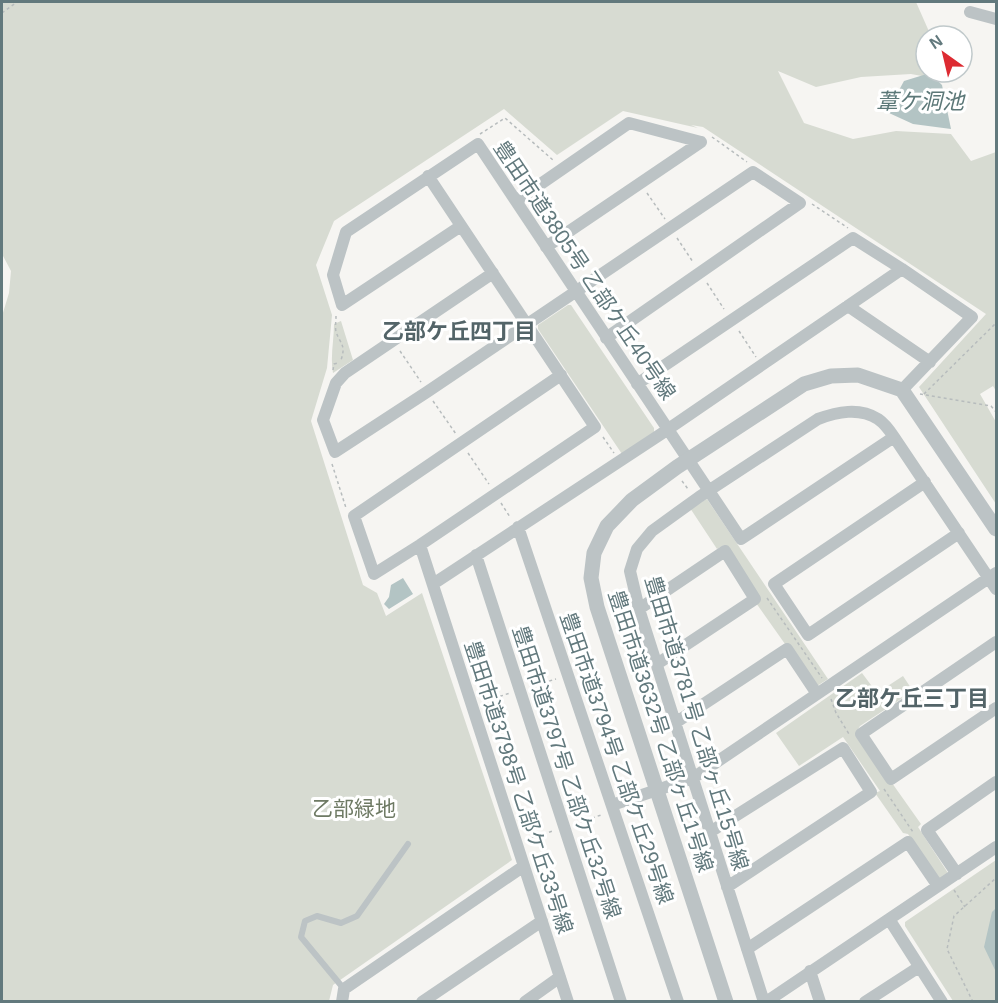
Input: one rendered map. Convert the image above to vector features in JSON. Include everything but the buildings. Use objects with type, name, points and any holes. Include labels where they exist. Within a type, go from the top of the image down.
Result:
[{"type":"street","points":[[970,12],[996,19]]},
{"type":"street","points":[[516,201],[629,123],[701,141],[546,247]]},
{"type":"street","name":"豊田市道3805号 乙部ケ丘40号線","points":[[461,226],[342,305],[333,275],[346,232],[478,144],[667,429],[681,468],[709,491],[741,539],[894,437]]},
{"type":"street","points":[[493,273],[345,373],[336,383],[323,420],[335,452],[753,172],[800,203],[606,338]]},
{"type":"street","points":[[428,176],[561,375],[595,427],[374,574],[354,516],[561,375]]},
{"type":"street","points":[[637,384],[853,238],[972,318],[930,362],[907,391],[996,529]]},
{"type":"street","points":[[433,584],[476,555],[515,524],[619,461],[902,269]]},
{"type":"street","points":[[848,306],[930,362]]},
{"type":"street","name":"豊田市道3632号 乙部ヶ丘1号線","points":[[726,1002],[597,607],[591,578],[594,553],[607,526],[632,500],[804,384],[831,376],[858,375],[907,391]]},
{"type":"street","name":"豊田市道3781号 乙部ヶ丘15号線","points":[[765,1002],[639,609],[630,572],[637,549],[652,531],[695,500],[818,419],[837,412],[859,412],[879,419],[894,437],[959,533],[993,576],[996,589]]},
{"type":"street","points":[[925,482],[774,584],[808,635],[959,533]]},
{"type":"street","name":"豊田市道3794号 乙部ケ丘29号線","points":[[515,524],[678,1002]]},
{"type":"street","name":"豊田市道3798号 乙部ケ丘33号線","points":[[420,545],[568,1002]]},
{"type":"street","points":[[639,609],[724,551],[754,599],[657,664]]},
{"type":"street","name":"豊田市道3797号 乙部ケ丘32号線","points":[[476,555],[621,1002]]},
{"type":"street","points":[[613,808],[693,778],[993,576]]},
{"type":"street","points":[[996,642],[861,734],[891,779],[996,708]]},
{"type":"street","points":[[675,723],[786,649],[823,690]]},
{"type":"street","points":[[710,832],[843,748],[871,792],[727,887]]},
{"type":"street","points":[[947,880],[927,830],[996,782]]},
{"type":"street","points":[[747,949],[908,842],[947,880]]},
{"type":"street","points":[[765,1002],[996,847]]},
{"type":"street","points":[[343,995],[524,866]]},
{"type":"street","points":[[889,919],[942,1002]]},
{"type":"street","points":[[422,1002],[542,921]]},
{"type":"street","points":[[865,1002],[919,967]]},
{"type":"street","points":[[810,971],[820,1002]]},
{"type":"street","points":[[525,1002],[560,977]]},
{"type":"lane","points":[[343,995],[301,937],[304,921],[317,916],[341,923],[357,916],[408,844]]},
{"type":"path","points":[[2,13],[17,2]]},
{"type":"path","points":[[474,138],[505,117],[556,163]]},
{"type":"path","points":[[707,134],[753,166]]},
{"type":"path","points":[[640,182],[761,365]]},
{"type":"path","points":[[808,201],[854,232]]},
{"type":"path","points":[[333,373],[334,364],[341,362],[344,351],[336,331],[336,313]]},
{"type":"path","points":[[924,394],[996,323]]},
{"type":"path","points":[[393,340],[515,524]]},
{"type":"path","points":[[907,391],[991,406],[996,412]]},
{"type":"path","points":[[595,427],[619,461]]},
{"type":"path","points":[[331,460],[349,515]]},
{"type":"path","points":[[681,468],[695,500]]},
{"type":"path","points":[[786,649],[808,635]]},
{"type":"path","points":[[472,706],[568,675]]},
{"type":"path","points":[[823,690],[853,741]]},
{"type":"path","points":[[882,786],[916,836]]},
{"type":"path","points":[[516,842],[565,827],[613,808]]},
{"type":"path","points":[[973,1002],[947,949],[954,916],[996,878]]},
{"type":"path","points":[[947,880],[965,907]]},
{"type":"green space","name":"乙部緑地","points":[[2,2],[916,2],[926,24],[914,24],[914,75],[861,77],[816,87],[778,71],[804,123],[853,139],[896,131],[951,134],[971,161],[996,152],[996,391],[993,386],[980,394],[996,422],[996,504],[919,387],[986,314],[703,127],[691,125],[698,128],[623,111],[557,155],[504,109],[334,221],[316,265],[332,315],[327,368],[311,421],[363,585],[377,593],[386,616],[422,593],[512,860],[333,985],[329,1001],[2,1002],[2,316],[9,293],[11,271],[2,254]]},
{"type":"green space","points":[[571,305],[654,428],[654,432],[622,454],[538,329],[538,325]]},
{"type":"green space","points":[[341,321],[353,360],[333,373],[334,324]]},
{"type":"green space","points":[[707,499],[828,679],[817,686],[756,603],[724,545],[717,549],[690,508]]},
{"type":"green space","points":[[862,673],[877,693],[903,676],[913,691],[860,726],[856,732],[921,824],[918,827],[948,873],[940,879],[936,877],[908,834],[903,833],[875,793],[880,791],[843,737],[799,766],[776,733]]},
{"type":"green space","points":[[996,860],[996,1001],[953,1001],[905,926],[905,922]]},
{"type":"water","name":"葦ケ洞池","points":[[914,78],[914,84],[942,85],[951,129],[913,124],[889,113],[904,81]]},
{"type":"water","points":[[403,578],[413,594],[389,609],[384,604],[389,597],[391,585]]},
{"type":"water","points":[[996,908],[996,972],[984,947],[992,912]]},
{"type":"district","name":"乙部ケ丘四丁目","points":[[459,331]]},
{"type":"district","name":"乙部ケ丘三丁目","points":[[912,698]]}]
